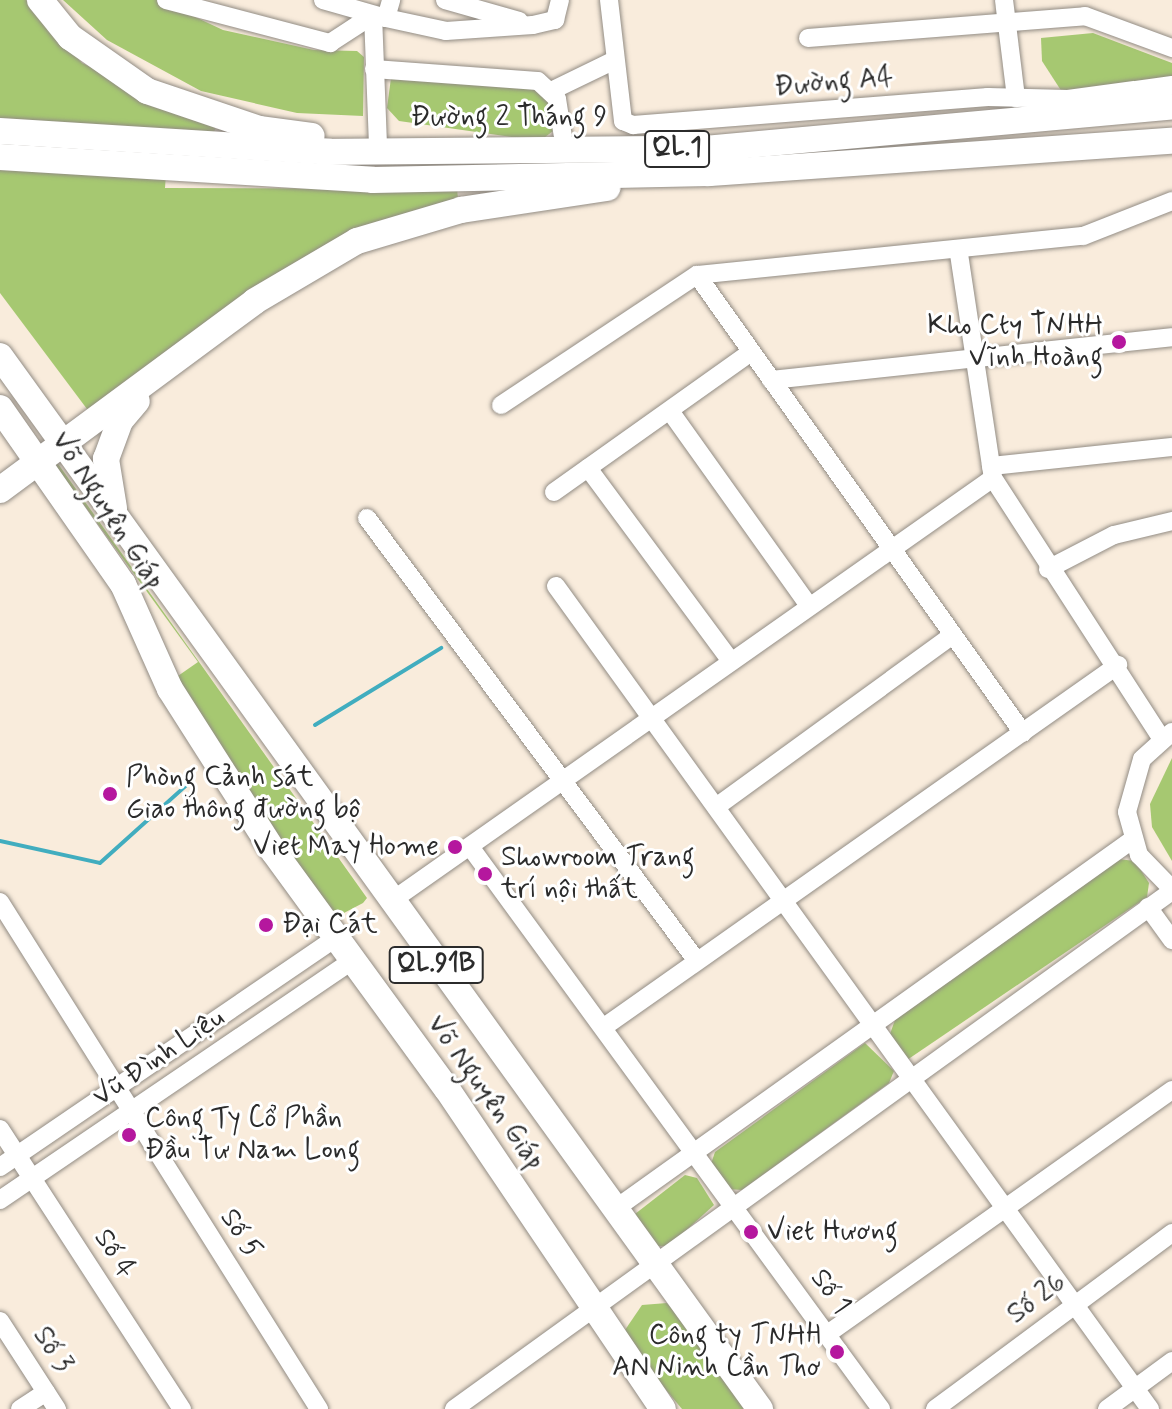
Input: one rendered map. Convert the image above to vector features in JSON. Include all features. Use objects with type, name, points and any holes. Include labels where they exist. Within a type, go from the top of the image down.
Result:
[{"type":"highway","points":[[40,0],[70,37],[147,91],[259,129],[378,145],[495,150]]},
{"type":"highway","name":"Đường 2 Tháng 9","points":[[181,158],[495,150],[704,149],[1172,106]]},
{"type":"highway","name":"QL.1","points":[[0,131],[181,158]]},
{"type":"highway","name":"Đường 2 Tháng 9","points":[[181,158],[373,180],[709,173],[1172,141]]},
{"type":"highway","name":"QL.1","points":[[0,157],[181,158]]},
{"type":"highway","points":[[0,490],[64,442],[152,383],[255,301],[357,241],[461,210],[709,173]]},
{"type":"highway","name":"Võ Nguyên Giáp","points":[[0,356],[64,442]]},
{"type":"highway","points":[[116,519],[106,459],[120,421],[152,383]]},
{"type":"highway","name":"Võ Nguyên Giáp","points":[[0,408],[123,584],[170,689],[333,940],[447,1089],[663,1409]]},
{"type":"highway","name":"QL.91B","points":[[64,442],[116,519]]},
{"type":"highway","name":"Võ Nguyên Giáp","points":[[116,519],[390,902],[760,1409]]},
{"type":"street","points":[[166,0],[330,43],[383,11]]},
{"type":"street","points":[[323,0],[383,11],[446,31],[533,25],[555,20],[560,0]]},
{"type":"street","points":[[445,0],[533,25]]},
{"type":"street","name":"Đường A4","points":[[609,0],[623,121],[633,125],[1172,85]]},
{"type":"street","points":[[1005,9],[1016,98]]},
{"type":"street","points":[[808,38],[1005,9],[1085,16],[1172,48]]},
{"type":"street","points":[[378,145],[374,69],[383,11]]},
{"type":"street","points":[[553,90],[615,60]]},
{"type":"street","points":[[374,69],[538,81],[553,90],[563,135]]},
{"type":"street","points":[[501,405],[697,275],[959,254],[1083,236],[1172,201]]},
{"type":"street","points":[[454,1409],[655,1267],[1172,890],[1132,840],[1131,784],[1167,735],[1048,569],[992,472],[959,254]]},
{"type":"street","points":[[697,275],[1023,733]]},
{"type":"street","points":[[771,380],[1172,337]]},
{"type":"street","points":[[554,492],[751,352]]},
{"type":"street","points":[[670,411],[807,603]]},
{"type":"street","points":[[390,902],[471,848],[992,472],[1172,447]]},
{"type":"street","points":[[588,468],[730,660]]},
{"type":"street","points":[[367,518],[697,961]]},
{"type":"street","points":[[1048,569],[1114,535],[1172,521]]},
{"type":"street","points":[[556,586],[1150,1409]]},
{"type":"street","points":[[716,807],[953,635]]},
{"type":"street","points":[[604,1027],[1118,665]]},
{"type":"street","points":[[615,1209],[697,1156],[1132,840]]},
{"type":"street","name":"Số 1","points":[[471,848],[881,1409]]},
{"type":"street","name":"Số 5","points":[[0,902],[129,1113],[319,1409]]},
{"type":"street","points":[[1148,907],[1172,940]]},
{"type":"street","name":"Vũ Đình Liệu","points":[[0,1167],[333,940]]},
{"type":"street","name":"Vũ Đình Liệu","points":[[0,1200],[350,962]]},
{"type":"street","points":[[826,1335],[1172,1090]]},
{"type":"street","name":"Số 4","points":[[0,1129],[182,1409]]},
{"type":"street","name":"Số 26","points":[[935,1409],[1172,1233]]},
{"type":"street","name":"Số 3","points":[[0,1321],[57,1409]]},
{"type":"street","points":[[1107,1409],[1172,1361]]},
{"type":"street","points":[[20,1409],[46,1392]]},
{"type":"green space","points":[[0,0],[26,0],[82,63],[216,125],[213,137],[169,131],[165,188],[457,189],[458,198],[356,237],[90,413],[0,293]]},
{"type":"green space","points":[[63,0],[159,0],[223,30],[314,50],[357,51],[364,57],[363,116],[297,113],[201,91],[107,40]]},
{"type":"green space","points":[[1093,33],[1172,63],[1172,82],[1062,92],[1042,61],[1041,38]]},
{"type":"green space","points":[[391,78],[534,86],[550,100],[553,131],[540,141],[399,121],[387,108]]},
{"type":"green space","points":[[52,461],[56,461],[367,898],[363,903],[342,914],[328,911],[175,678],[198,662]]},
{"type":"green space","points":[[1172,758],[1172,861],[1152,827],[1150,804]]},
{"type":"green space","points":[[1118,859],[1135,861],[1149,883],[1147,897],[907,1060],[890,1034],[895,1020]]},
{"type":"green space","points":[[865,1043],[894,1071],[889,1083],[742,1190],[726,1189],[711,1164],[715,1152]]},
{"type":"green space","points":[[685,1175],[697,1178],[714,1205],[669,1246],[654,1246],[635,1214]]},
{"type":"green space","points":[[667,1303],[749,1409],[682,1409],[661,1384],[625,1330],[642,1305]]},
{"type":"waterway","points":[[315,725],[441,648]]},
{"type":"waterway","points":[[0,841],[100,863],[191,781]]},
{"type":"place","name":"Kho Cty TNHH Vĩnh Hoàng","points":[[1119,342]]},
{"type":"place","name":"Phòng Cảnh sát Giao thông đường bộ","points":[[110,794]]},
{"type":"place","name":"Viet May Home","points":[[455,847]]},
{"type":"place","name":"Showroom Trang trí nội thất","points":[[485,874]]},
{"type":"place","name":"Đại Cát","points":[[266,925]]},
{"type":"place","name":"Công Ty Cổ Phần Đầu Tư Nam Long","points":[[129,1135]]},
{"type":"place","name":"Viet Hương","points":[[751,1232]]},
{"type":"place","name":"Công ty TNHH AN Ninh Cần Thơ","points":[[837,1352]]}]
